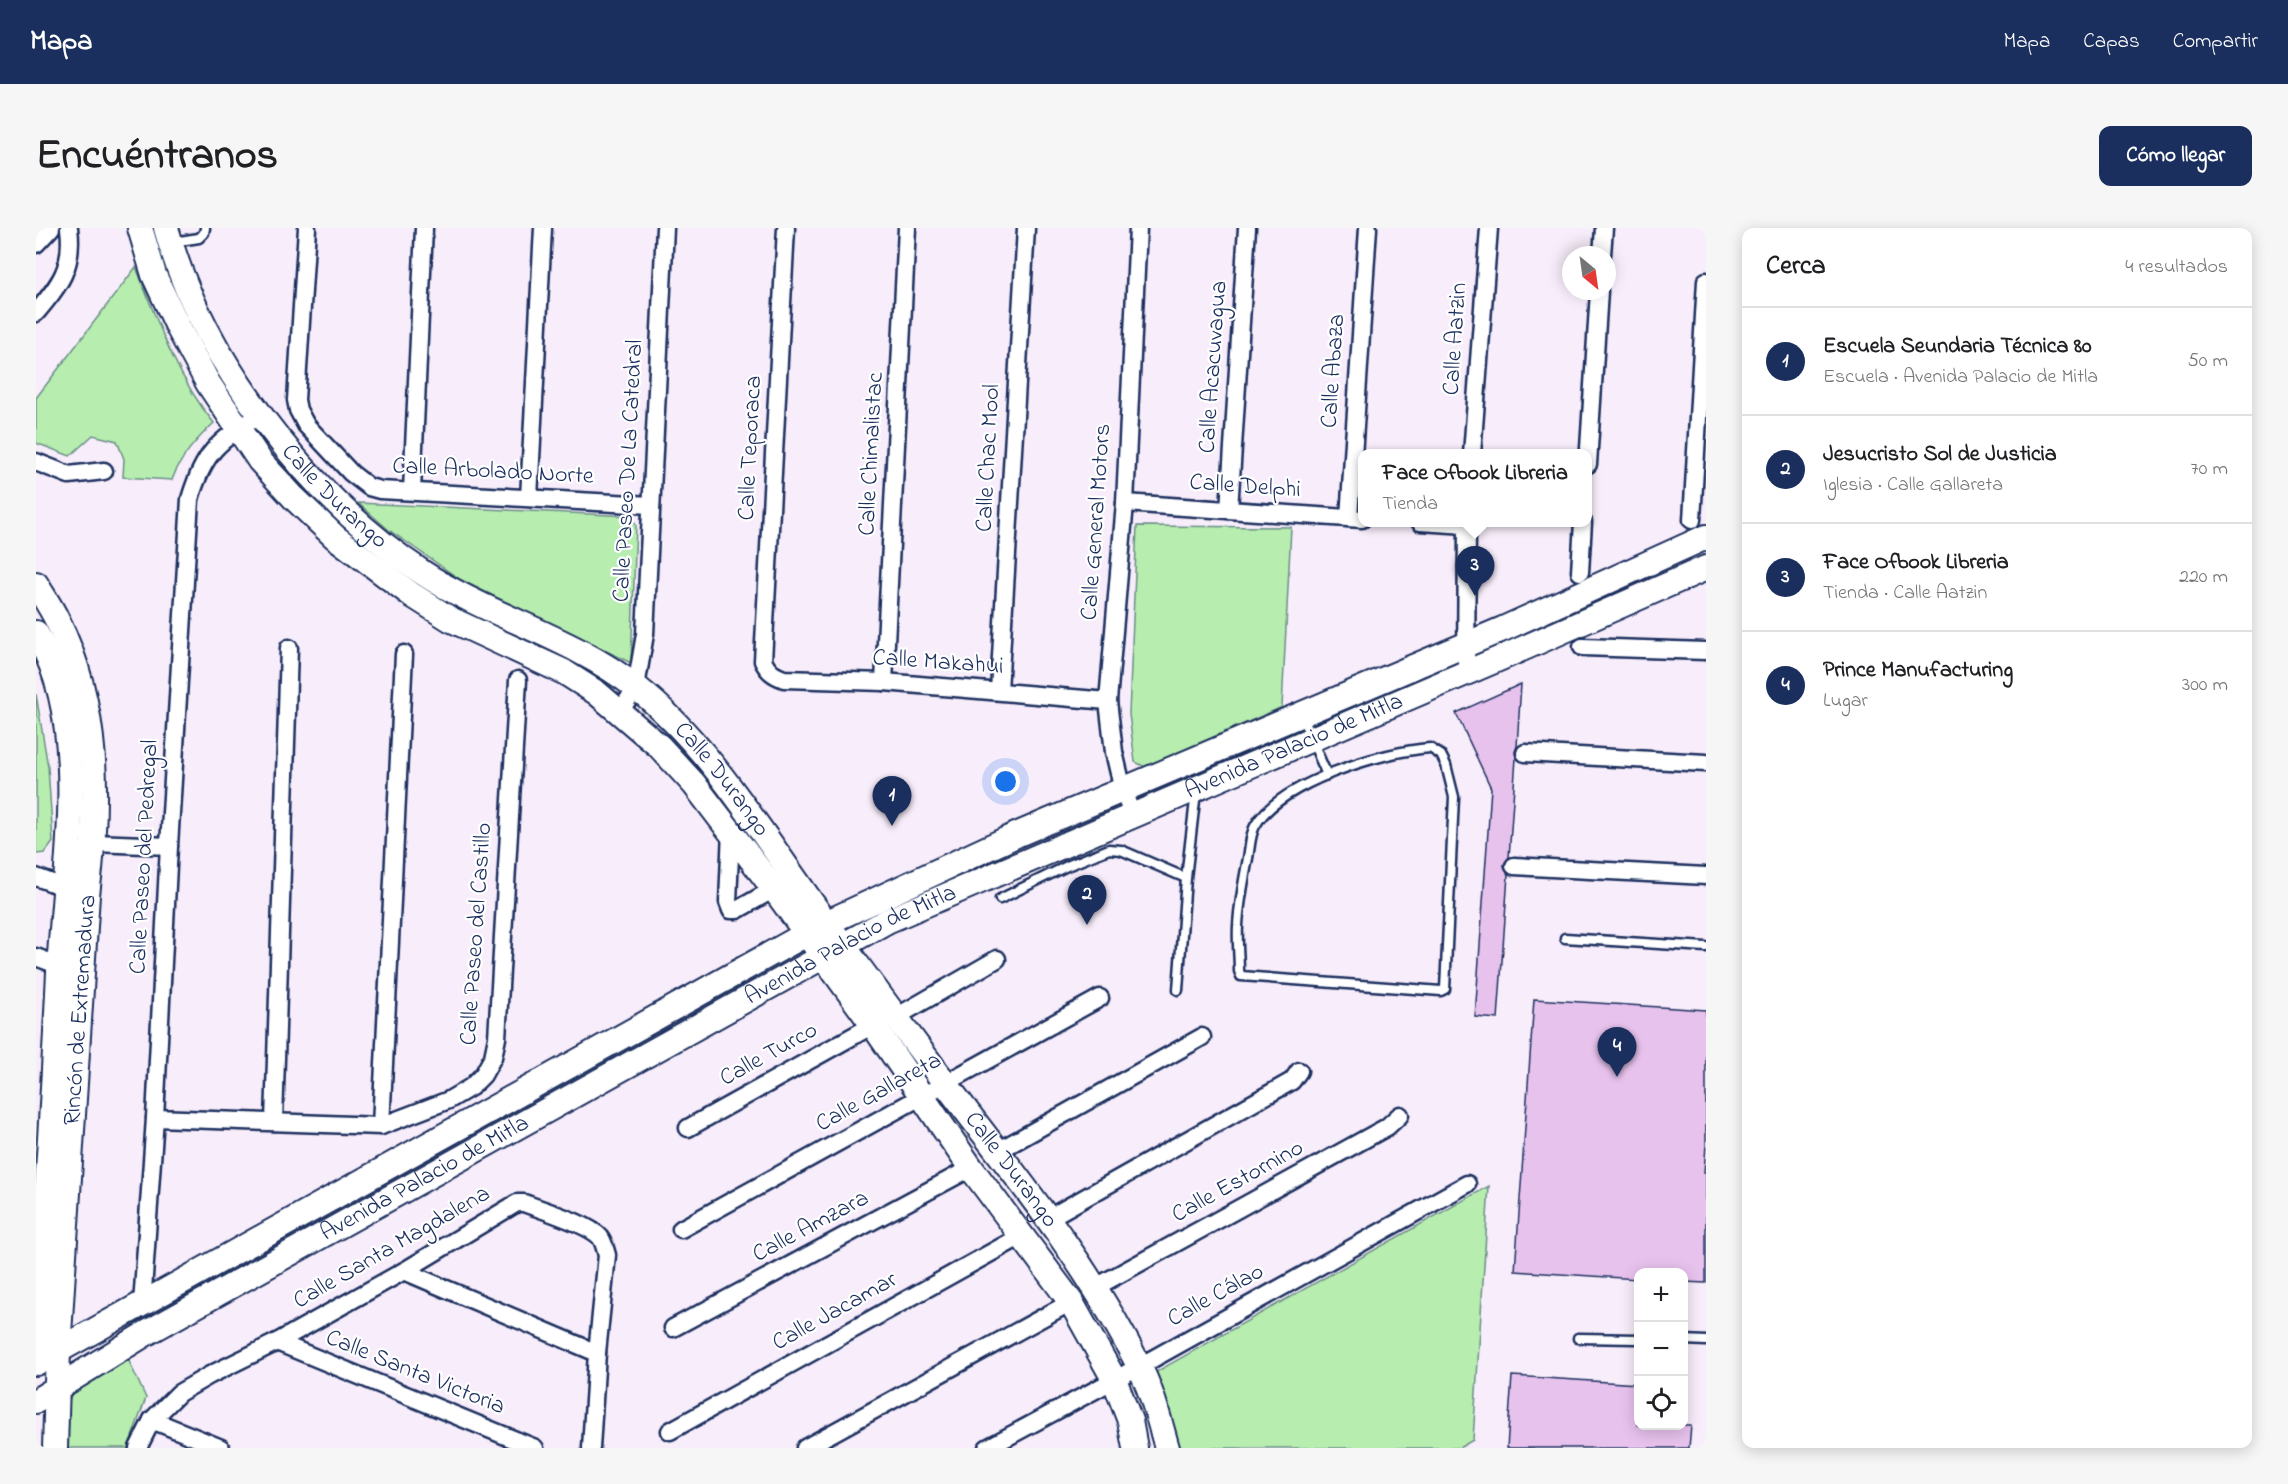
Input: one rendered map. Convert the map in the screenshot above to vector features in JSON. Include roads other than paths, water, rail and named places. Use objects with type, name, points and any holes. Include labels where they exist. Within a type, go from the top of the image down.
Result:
[{"type":"main road","name":"Calle Durango","points":[[140,228],[154,275],[208,383],[260,461],[294,498],[335,537],[385,576],[450,619],[564,672],[597,693],[659,746],[680,769],[731,830],[774,889],[816,929],[844,944],[1096,1287],[1140,1366],[1167,1448]]},
{"type":"main road","name":"Calle Durango","points":[[168,236],[205,327],[260,416],[320,486],[370,532],[423,573],[477,603],[538,630],[636,687],[673,720],[709,763],[760,828],[816,929],[823,958],[873,1025],[971,1168],[1071,1302],[1114,1379],[1130,1421],[1135,1448]]},
{"type":"main road","name":"Avenida Palacio de Mitla","points":[[36,1363],[47,1351],[142,1305],[816,929],[1016,835],[1466,643],[1699,529]]},
{"type":"main road","name":"Avenida Palacio de Mitla","points":[[36,1401],[145,1334],[823,958],[844,944],[923,905],[1063,856],[1132,815],[1706,568]]},
{"type":"main road","name":"Rincón de Extremadura","points":[[36,584],[57,620],[76,667],[90,722],[95,767],[94,843],[76,892],[60,966],[45,1073],[42,1181],[47,1351],[57,1388],[55,1448]]},
{"type":"main road","name":"Rincón de Extremadura","points":[[36,633],[56,678],[67,729],[70,830],[76,892],[47,1351]]},
{"type":"street","points":[[36,244],[51,228]]},
{"type":"street","points":[[36,313],[56,289],[66,268],[72,249],[69,228]]},
{"type":"street","name":"Calle Arbolado Norte","points":[[307,228],[296,400],[298,410],[306,424],[351,473],[369,487],[380,490],[651,505]]},
{"type":"street","points":[[412,490],[424,228]]},
{"type":"street","points":[[529,498],[543,228]]},
{"type":"street","name":"Calle Paseo De La Catedral","points":[[620,712],[636,687],[645,633],[665,228]]},
{"type":"street","name":"Calle Teporaca","points":[[767,669],[763,661],[786,228]]},
{"type":"street","name":"Calle Chimalistac","points":[[884,682],[908,228]]},
{"type":"street","name":"Calle Chac Mool","points":[[999,691],[1026,228]]},
{"type":"street","name":"Calle General Motors","points":[[1132,815],[1114,752],[1108,701],[1125,503],[1138,228]]},
{"type":"street","name":"Calle Acacuvagua","points":[[1229,510],[1247,228]]},
{"type":"street","name":"Calle Abaza","points":[[1359,449],[1368,228]]},
{"type":"street","name":"Calle Aatzin","points":[[1472,449],[1489,228]]},
{"type":"street","points":[[1603,246],[1604,228]]},
{"type":"street","points":[[1699,529],[1706,281]]},
{"type":"street","points":[[1588,449],[1598,300]]},
{"type":"street","name":"Calle Paseo del Pedregal","points":[[142,1305],[155,1118],[190,499],[197,476],[208,454],[238,429],[260,416]]},
{"type":"street","points":[[36,462],[69,475],[104,471]]},
{"type":"street","name":"Calle Abaza","points":[[1356,519],[1358,470]]},
{"type":"street","name":"Calle Delphi","points":[[1125,503],[1356,519]]},
{"type":"street","points":[[1466,673],[1467,527]]},
{"type":"street","points":[[1580,572],[1583,527]]},
{"type":"street","points":[[1582,647],[1706,651]]},
{"type":"street","points":[[274,1122],[289,648]]},
{"type":"street","points":[[381,1126],[404,654]]},
{"type":"street","name":"Calle Makahui","points":[[767,669],[774,676],[784,679],[884,682],[1108,701]]},
{"type":"street","name":"Calle Paseo del Castillo","points":[[155,1118],[381,1126],[449,1100],[471,1087],[483,1075],[493,1057],[497,1038],[518,680]]},
{"type":"street","points":[[1525,753],[1706,763]]},
{"type":"street","points":[[731,830],[728,902],[731,910],[737,910],[774,889]]},
{"type":"street","points":[[94,843],[169,846]]},
{"type":"street","points":[[1514,866],[1706,876]]},
{"type":"street","points":[[36,877],[76,892]]},
{"type":"street","points":[[36,957],[60,966]]},
{"type":"street","points":[[896,1017],[997,959]]},
{"type":"street","name":"Calle Gallareta","points":[[681,1229],[1100,998]]},
{"type":"street","name":"Calle Turco","points":[[688,1128],[873,1025]]},
{"type":"street","points":[[998,1151],[1202,1036]]},
{"type":"street","points":[[1047,1219],[1292,1081],[1299,1071]]},
{"type":"street","name":"Calle Estornino","points":[[1096,1287],[1387,1127],[1400,1115]]},
{"type":"street","name":"Calle Amzara","points":[[673,1328],[971,1168]]},
{"type":"street","name":"Calle Cálao","points":[[987,1448],[1140,1366],[1467,1184]]},
{"type":"street","name":"Calle Santa Magdalena","points":[[138,1448],[152,1420],[179,1393],[277,1342],[404,1271],[518,1203],[524,1203],[592,1230],[603,1240],[607,1255],[597,1353],[591,1448]]},
{"type":"street","name":"Calle Jacamar","points":[[670,1431],[1023,1235]]},
{"type":"street","points":[[404,1271],[597,1353]]},
{"type":"street","points":[[805,1448],[1071,1302]]},
{"type":"street","name":"Calle Santa Victoria","points":[[277,1342],[535,1448]]},
{"type":"street","points":[[152,1420],[221,1448]]},
{"type":"lane","points":[[168,236],[199,237],[204,233],[205,228]]},
{"type":"lane","points":[[1301,715],[1327,775]]},
{"type":"lane","points":[[1430,748],[1441,756],[1446,765],[1454,797],[1446,988],[1444,991],[1289,981],[1243,977],[1240,974],[1238,926],[1240,900],[1254,828],[1263,815],[1274,806],[1305,785],[1327,775],[1366,760],[1414,749],[1430,748]]},
{"type":"lane","points":[[1178,990],[1186,878],[1197,788]]},
{"type":"lane","points":[[1000,898],[1063,856],[1109,849],[1121,850],[1186,878]]},
{"type":"lane","points":[[1565,938],[1706,947]]},
{"type":"lane","points":[[1578,1338],[1634,1339]]},
{"type":"lane","points":[[1688,1340],[1706,1341]]},
{"type":"place","name":"Face Ofbook Libreria","points":[[1475,596]]},
{"type":"place","name":"Escuela Seundaria Técnica 80","points":[[892,826]]},
{"type":"place","name":"Jesucristo Sol de Justicia","points":[[1087,925]]},
{"type":"place","name":"Prince Manufacturing","points":[[1617,1077]]}]
